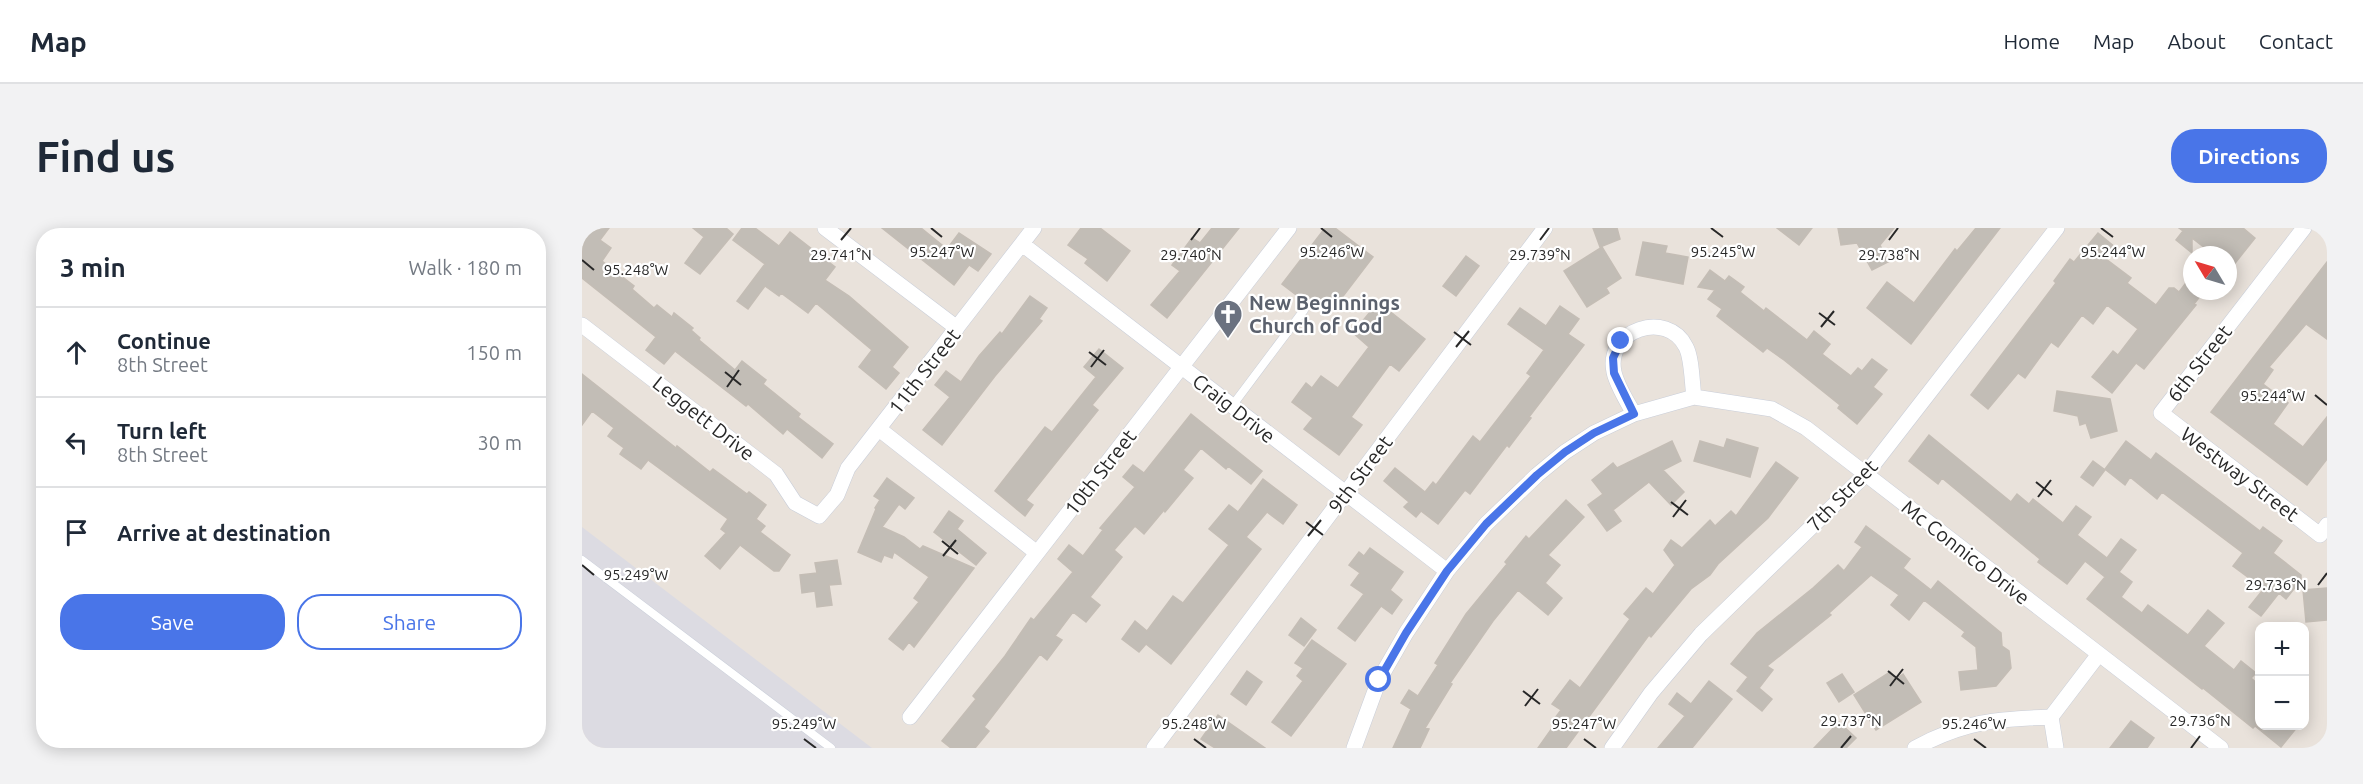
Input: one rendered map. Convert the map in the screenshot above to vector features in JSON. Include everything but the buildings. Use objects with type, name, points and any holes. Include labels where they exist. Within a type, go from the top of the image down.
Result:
[{"type":"street","points":[[825,228],[957,328]]},
{"type":"street","name":"11th Street","points":[[819,516],[837,495],[848,468],[1034,228]]},
{"type":"street","name":"10th Street","points":[[910,717],[1289,228]]},
{"type":"street","name":"9th Street","points":[[1154,748],[1545,228]]},
{"type":"street","name":"7th Street","points":[[1612,748],[1651,693],[1701,634],[1866,474],[2057,228]]},
{"type":"street","name":"6th Street","points":[[2161,413],[2304,228]]},
{"type":"street","name":"Craig Drive","points":[[1022,244],[1447,571]]},
{"type":"street","name":"Leggett Drive","points":[[582,325],[776,474],[795,503],[819,516]]},
{"type":"street","points":[[1354,748],[1379,680],[1406,633],[1447,571],[1486,524],[1537,475],[1565,452],[1594,433],[1634,414],[1694,397],[1687,348],[1679,337],[1666,328],[1648,326],[1633,331],[1621,341],[1613,358],[1614,373],[1634,414]]},
{"type":"street","name":"Mc Connico Drive","points":[[1694,397],[1772,409],[1806,428],[2221,748]]},
{"type":"street","name":"Westway Street","points":[[2161,413],[2323,530]]},
{"type":"street","points":[[879,429],[1037,553]]},
{"type":"street","points":[[2056,748],[2051,717],[2099,654]]},
{"type":"street","points":[[1915,748],[1967,725],[2000,719],[2051,717]]},
{"type":"lane","points":[[1232,406],[1304,310]]},
{"type":"lane","points":[[582,560],[831,748]]},
{"type":"shaded area","points":[[582,527],[872,748],[582,748]]},
{"type":"place","name":"New Beginnings Church of God","points":[[1228,340]]},
{"type":"route","points":[[1379,680],[1406,633],[1447,571],[1486,524],[1537,475],[1565,452],[1594,433],[1634,414],[1614,373],[1613,358],[1621,341]]}]
